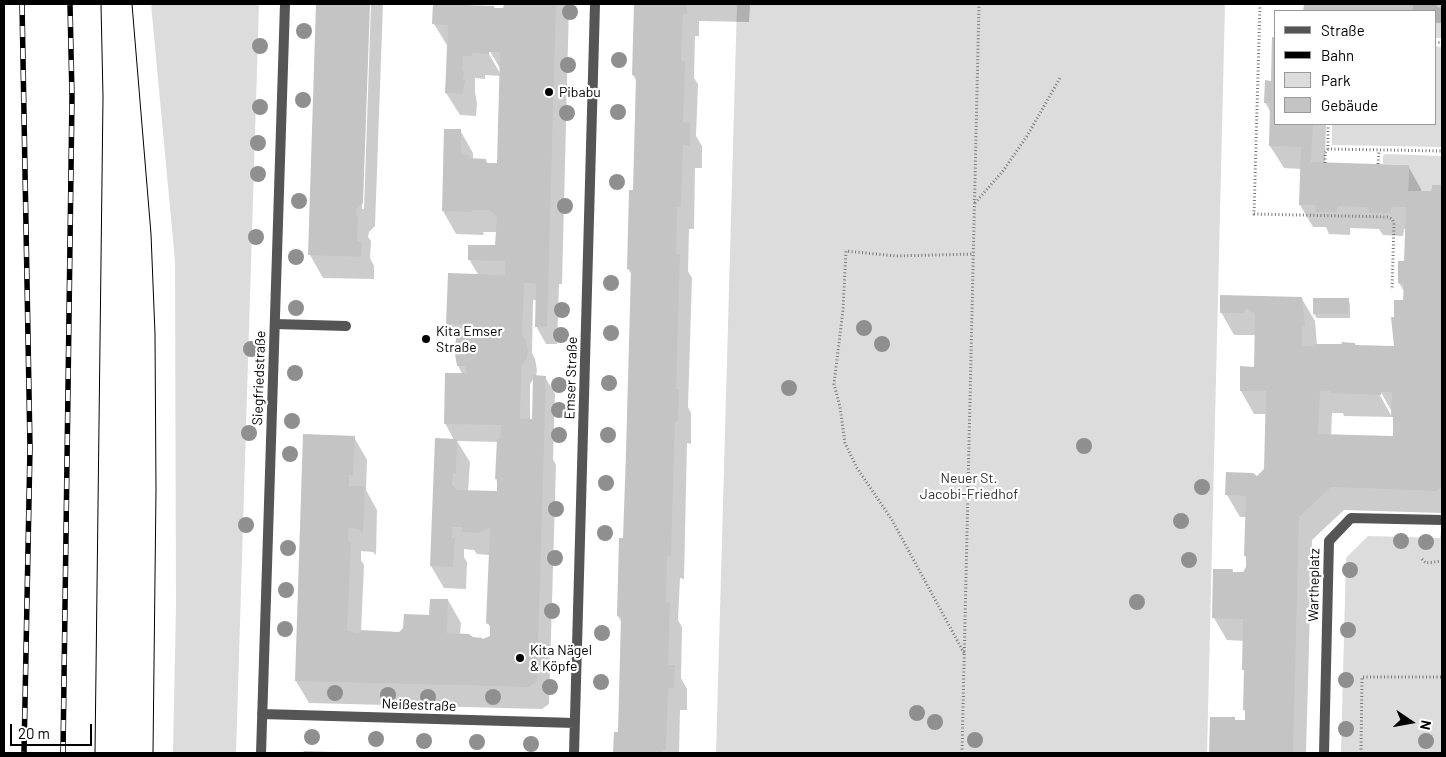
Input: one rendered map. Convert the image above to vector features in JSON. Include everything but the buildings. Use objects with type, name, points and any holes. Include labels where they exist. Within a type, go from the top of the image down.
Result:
[{"type":"street","name":"Siegfriedstraße","points":[[261,753],[284,4]]},
{"type":"street","name":"Emser Straße","points":[[574,753],[595,4]]},
{"type":"street","points":[[275,324],[346,326]]},
{"type":"street","name":"Wartheplatz","points":[[1324,753],[1329,541],[1351,518],[1442,520]]},
{"type":"street","name":"Neißestraße","points":[[262,714],[575,723]]},
{"type":"path","points":[[962,753],[979,4]]},
{"type":"path","points":[[1260,4],[1254,214],[1388,217],[1392,219],[1394,223],[1392,290]]},
{"type":"path","points":[[975,204],[1003,171],[1028,136],[1060,78]]},
{"type":"path","points":[[1325,163],[1325,153],[1328,148],[1328,125]]},
{"type":"path","points":[[1328,148],[1442,151]]},
{"type":"path","points":[[1378,164],[1379,150]]},
{"type":"path","points":[[965,654],[892,520],[853,460],[845,443],[840,407],[834,384],[843,310],[846,251],[896,256],[974,254]]},
{"type":"path","points":[[1422,559],[1426,563],[1442,562]]},
{"type":"path","points":[[1361,753],[1362,677],[1442,678]]},
{"type":"green space","points":[[151,4],[259,4],[236,753],[173,753],[176,606],[175,261]]},
{"type":"green space","name":"Neuer St. Jacobi-Friedhof","points":[[737,4],[1225,4],[1207,753],[716,753]]},
{"type":"green space","points":[[1413,4],[1437,4],[1437,7],[1442,8],[1442,38],[1436,38],[1436,10],[1412,10]]},
{"type":"green space","points":[[1436,46],[1442,47],[1442,147],[1332,145],[1332,125],[1436,125]]},
{"type":"green space","points":[[1385,154],[1442,156],[1442,185],[1432,185],[1431,191],[1408,191],[1409,165],[1383,164],[1383,156]]},
{"type":"green space","points":[[1441,530],[1442,753],[1341,753],[1346,558],[1368,536],[1440,538]]},
{"type":"tram line","points":[[95,753],[103,97],[101,4]]},
{"type":"tram line","points":[[132,4],[151,234],[155,334],[156,490],[153,753]]},
{"type":"railway","points":[[22,4],[30,448],[24,753]]},
{"type":"railway","points":[[63,753],[72,97],[70,4]]},
{"type":"place","name":"Pibabu","points":[[549,92]]},
{"type":"place","name":"Kita Emser Straße","points":[[426,339]]},
{"type":"place","name":"Kita Nägel & Köpfe","points":[[520,658]]}]
